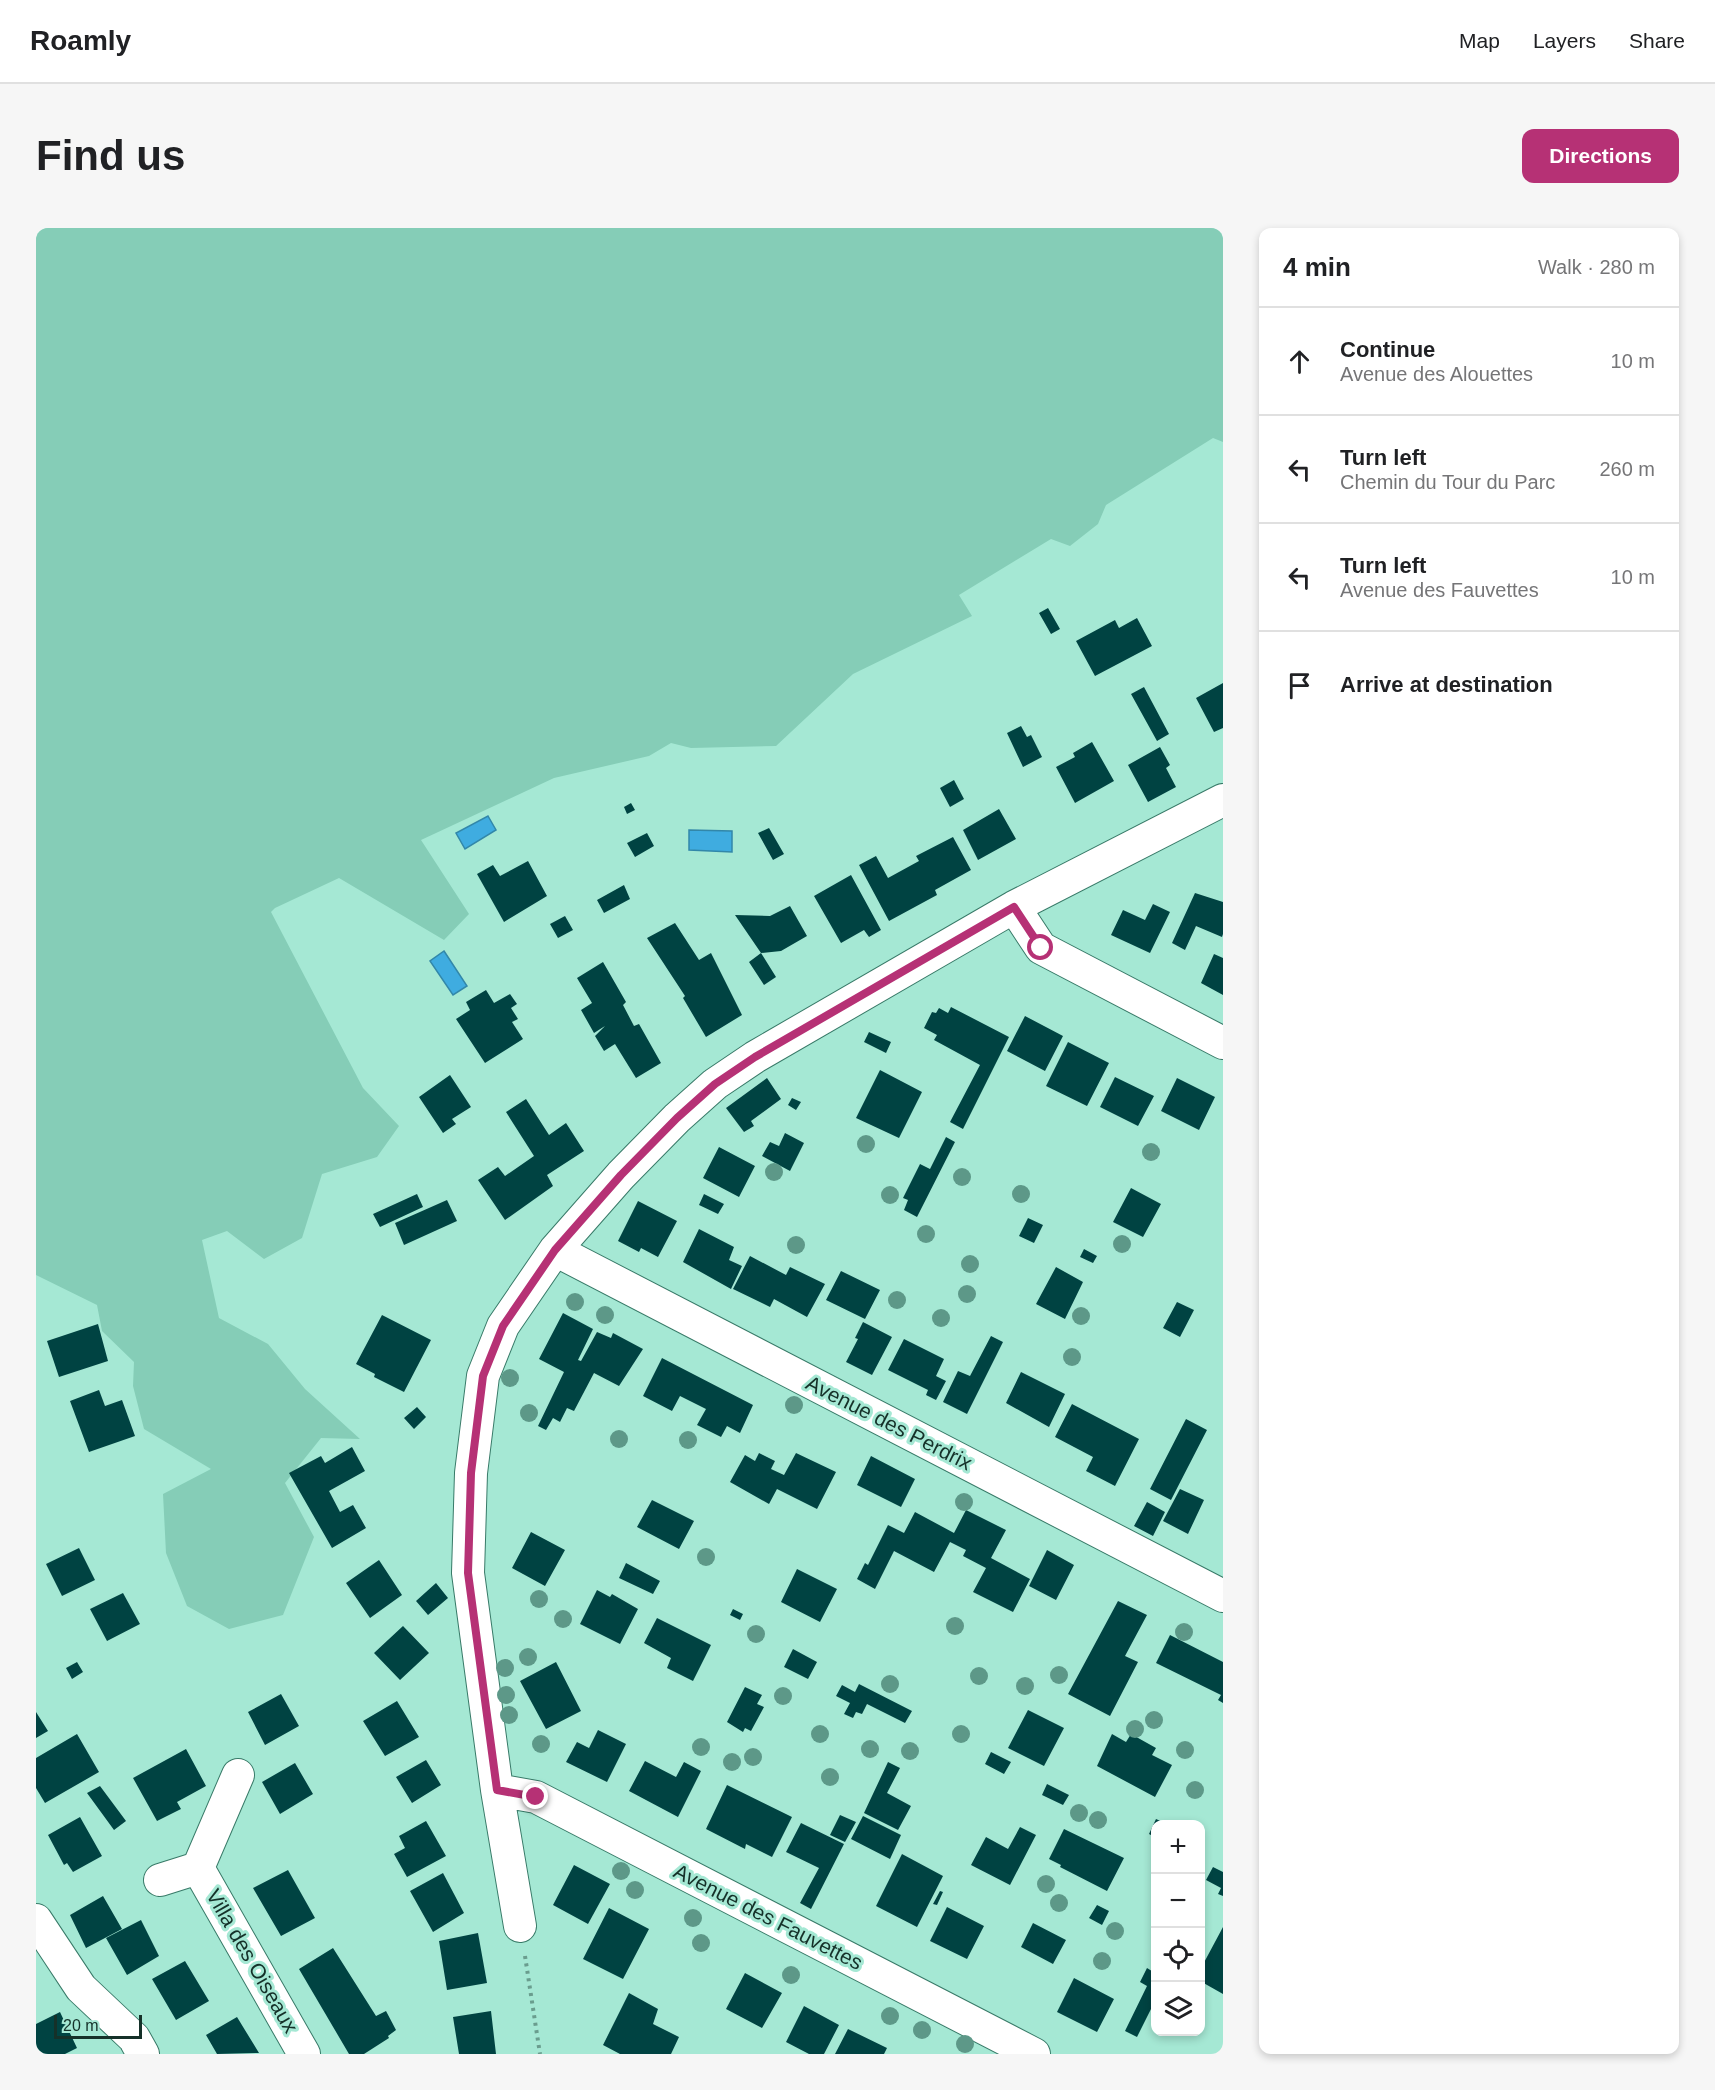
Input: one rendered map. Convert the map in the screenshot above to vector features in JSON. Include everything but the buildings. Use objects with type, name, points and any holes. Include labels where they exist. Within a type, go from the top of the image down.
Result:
[{"type":"street","points":[[520,1926],[497,1790],[468,1573],[474,1429],[483,1376],[503,1326],[555,1250],[621,1175],[715,1084],[755,1057],[1014,907],[1223,800]]},
{"type":"street","points":[[1014,907],[1041,948],[1223,1043]]},
{"type":"street","name":"Avenue des Perdrix","points":[[555,1250],[1223,1596]]},
{"type":"street","name":"Villa des Oiseaux","points":[[160,1880],[198,1868],[238,1775]]},
{"type":"street","name":"Avenue des Fauvettes","points":[[497,1790],[536,1797],[1034,2054]]},
{"type":"street","name":"Villa des Oiseaux","points":[[198,1868],[304,2054]]},
{"type":"street","points":[[36,1920],[81,1988],[134,2038],[143,2054]]},
{"type":"path","points":[[520,1926],[540,2054]]},
{"type":"green space","points":[[36,228],[1223,228],[1223,442],[1213,438],[1106,505],[1098,524],[1070,546],[1051,539],[959,595],[972,616],[853,674],[776,746],[691,748],[671,743],[649,756],[554,778],[421,840],[469,914],[444,940],[339,878],[271,912],[363,1088],[399,1126],[377,1157],[322,1174],[302,1238],[264,1259],[227,1231],[202,1240],[219,1318],[268,1344],[305,1389],[360,1439],[321,1438],[285,1483],[314,1537],[283,1615],[229,1629],[187,1606],[166,1553],[163,1494],[211,1469],[144,1429],[133,1386],[134,1362],[102,1331],[97,1305],[36,1275]]},
{"type":"water","points":[[488,816],[496,830],[465,849],[456,833]]},
{"type":"water","points":[[689,830],[732,831],[732,852],[689,850]]},
{"type":"water","points":[[444,951],[467,986],[453,995],[430,961]]},
{"type":"route","points":[[536,1797],[497,1790],[468,1573],[474,1429],[483,1376],[503,1326],[555,1250],[621,1175],[677,1118],[715,1084],[755,1057],[1014,907],[1041,948]]}]
